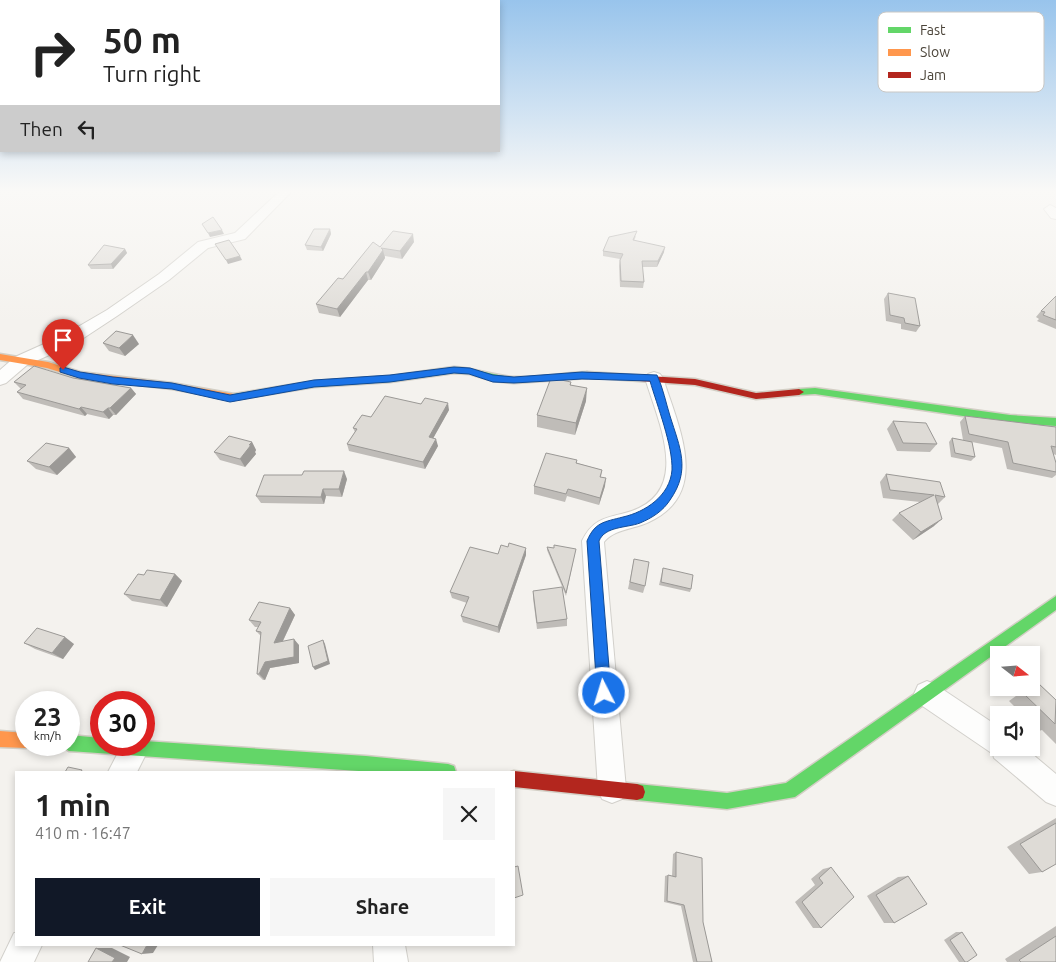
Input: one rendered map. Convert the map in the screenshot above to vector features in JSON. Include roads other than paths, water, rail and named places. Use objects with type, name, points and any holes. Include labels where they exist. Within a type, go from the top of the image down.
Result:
[{"type":"street","points":[[0,379],[21,361],[70,339],[112,314],[164,277],[203,245],[241,235]]},
{"type":"street","points":[[0,357],[48,365],[79,375],[172,386],[230,398],[314,384],[390,379],[454,370],[470,371],[493,378],[514,380],[582,375],[654,378],[695,382],[756,396],[815,391],[1010,419],[1056,422]]},
{"type":"street","points":[[612,789],[593,541],[597,532],[605,527],[637,519],[659,506],[673,486],[677,470],[675,449],[654,378]]},
{"type":"street","points":[[515,779],[728,801],[789,790],[928,694],[1056,602]]},
{"type":"street","points":[[928,694],[990,737]]},
{"type":"street","points":[[0,739],[15,740]]},
{"type":"street","points":[[155,750],[366,768],[428,771]]},
{"type":"street","points":[[123,771],[131,756]]},
{"type":"street","points":[[1013,756],[1056,792]]},
{"type":"street","points":[[16,962],[25,946]]},
{"type":"street","points":[[388,946],[391,962]]}]
